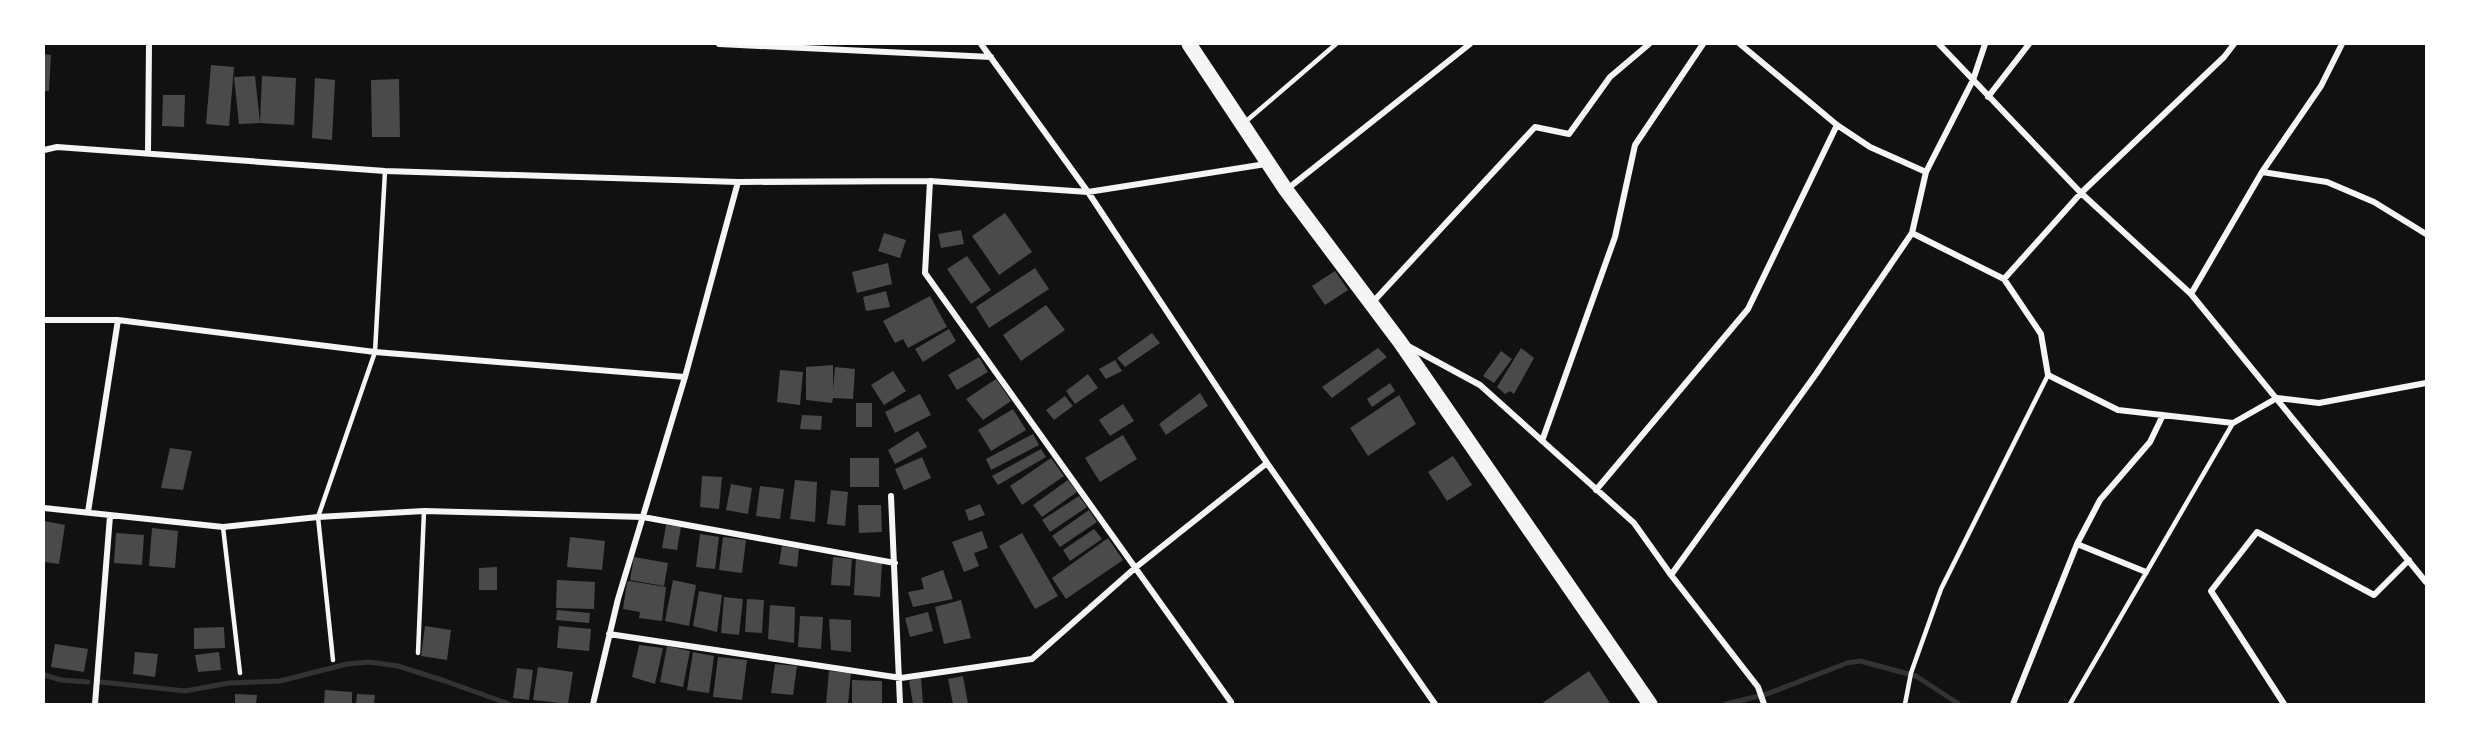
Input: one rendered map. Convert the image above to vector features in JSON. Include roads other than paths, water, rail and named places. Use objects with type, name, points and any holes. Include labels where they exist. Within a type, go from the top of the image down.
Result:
[{"type":"main road","points":[[1189,44],[1286,190],[1400,342],[1646,699]]},
{"type":"street","points":[[148,152],[149,44]]},
{"type":"street","points":[[719,44],[829,46],[991,57]]},
{"type":"street","points":[[981,44],[1088,192],[1267,463],[1435,705]]},
{"type":"street","points":[[1286,190],[1470,44]]},
{"type":"street","points":[[1372,303],[1535,127],[1569,134],[1610,77],[1649,44]]},
{"type":"street","points":[[1542,441],[1615,237],[1635,145],[1703,44]]},
{"type":"street","points":[[1740,44],[1837,125],[1870,147],[1926,172]]},
{"type":"street","points":[[1939,44],[2081,193],[2191,294],[2427,582]]},
{"type":"street","points":[[1671,575],[1816,374],[1912,233],[1926,172],[1973,80],[1985,44]]},
{"type":"street","points":[[1988,98],[2030,44]]},
{"type":"street","points":[[2004,279],[2081,193],[2224,57],[2234,44]]},
{"type":"street","points":[[2191,294],[2262,172],[2321,86],[2342,44]]},
{"type":"street","points":[[1596,490],[1748,309],[1837,125]]},
{"type":"street","points":[[44,150],[57,147],[148,152],[386,171],[738,182],[930,181],[1088,192],[1268,164]]},
{"type":"street","points":[[2262,172],[2327,182],[2374,202],[2427,234]]},
{"type":"street","points":[[930,181],[925,273],[1231,702]]},
{"type":"street","points":[[593,702],[609,634],[685,377],[738,182]]},
{"type":"street","points":[[1912,233],[2004,279],[2041,334],[2048,375],[2118,410],[2232,423],[2277,398],[2319,403],[2427,383]]},
{"type":"street","points":[[44,320],[118,320],[375,351],[685,377]]},
{"type":"street","points":[[88,512],[118,320]]},
{"type":"street","points":[[1400,342],[1480,385],[1634,523],[1671,575],[1758,687],[1764,705]]},
{"type":"street","points":[[2417,385],[2427,388]]},
{"type":"street","points":[[2013,705],[2077,544],[2100,500],[2150,442],[2163,415]]},
{"type":"street","points":[[609,634],[901,678],[1032,659],[1135,568],[1267,463]]},
{"type":"street","points":[[891,496],[901,678],[900,705]]},
{"type":"street","points":[[44,508],[223,527],[318,517],[424,512],[643,517],[895,563]]},
{"type":"street","points":[[95,705],[110,516]]},
{"type":"street","points":[[2283,705],[2211,591],[2257,532],[2374,595],[2409,560]]},
{"type":"street","points":[[2077,544],[2146,572]]},
{"type":"lane","points":[[1242,125],[1336,44]]},
{"type":"lane","points":[[333,660],[318,517],[375,351],[386,171]]},
{"type":"lane","points":[[1905,705],[1911,673],[1941,589],[2048,375]]},
{"type":"lane","points":[[2070,705],[2232,423]]},
{"type":"lane","points":[[418,653],[424,512]]},
{"type":"lane","points":[[223,527],[240,673]]},
{"type":"waterway","points":[[1726,704],[1767,694],[1847,663],[1860,661],[1916,676],[1959,704]]},
{"type":"waterway","points":[[101,682],[185,691],[229,683],[280,681],[347,664],[369,662],[398,666],[509,704]]},
{"type":"waterway","points":[[44,675],[61,680],[88,682]]}]
